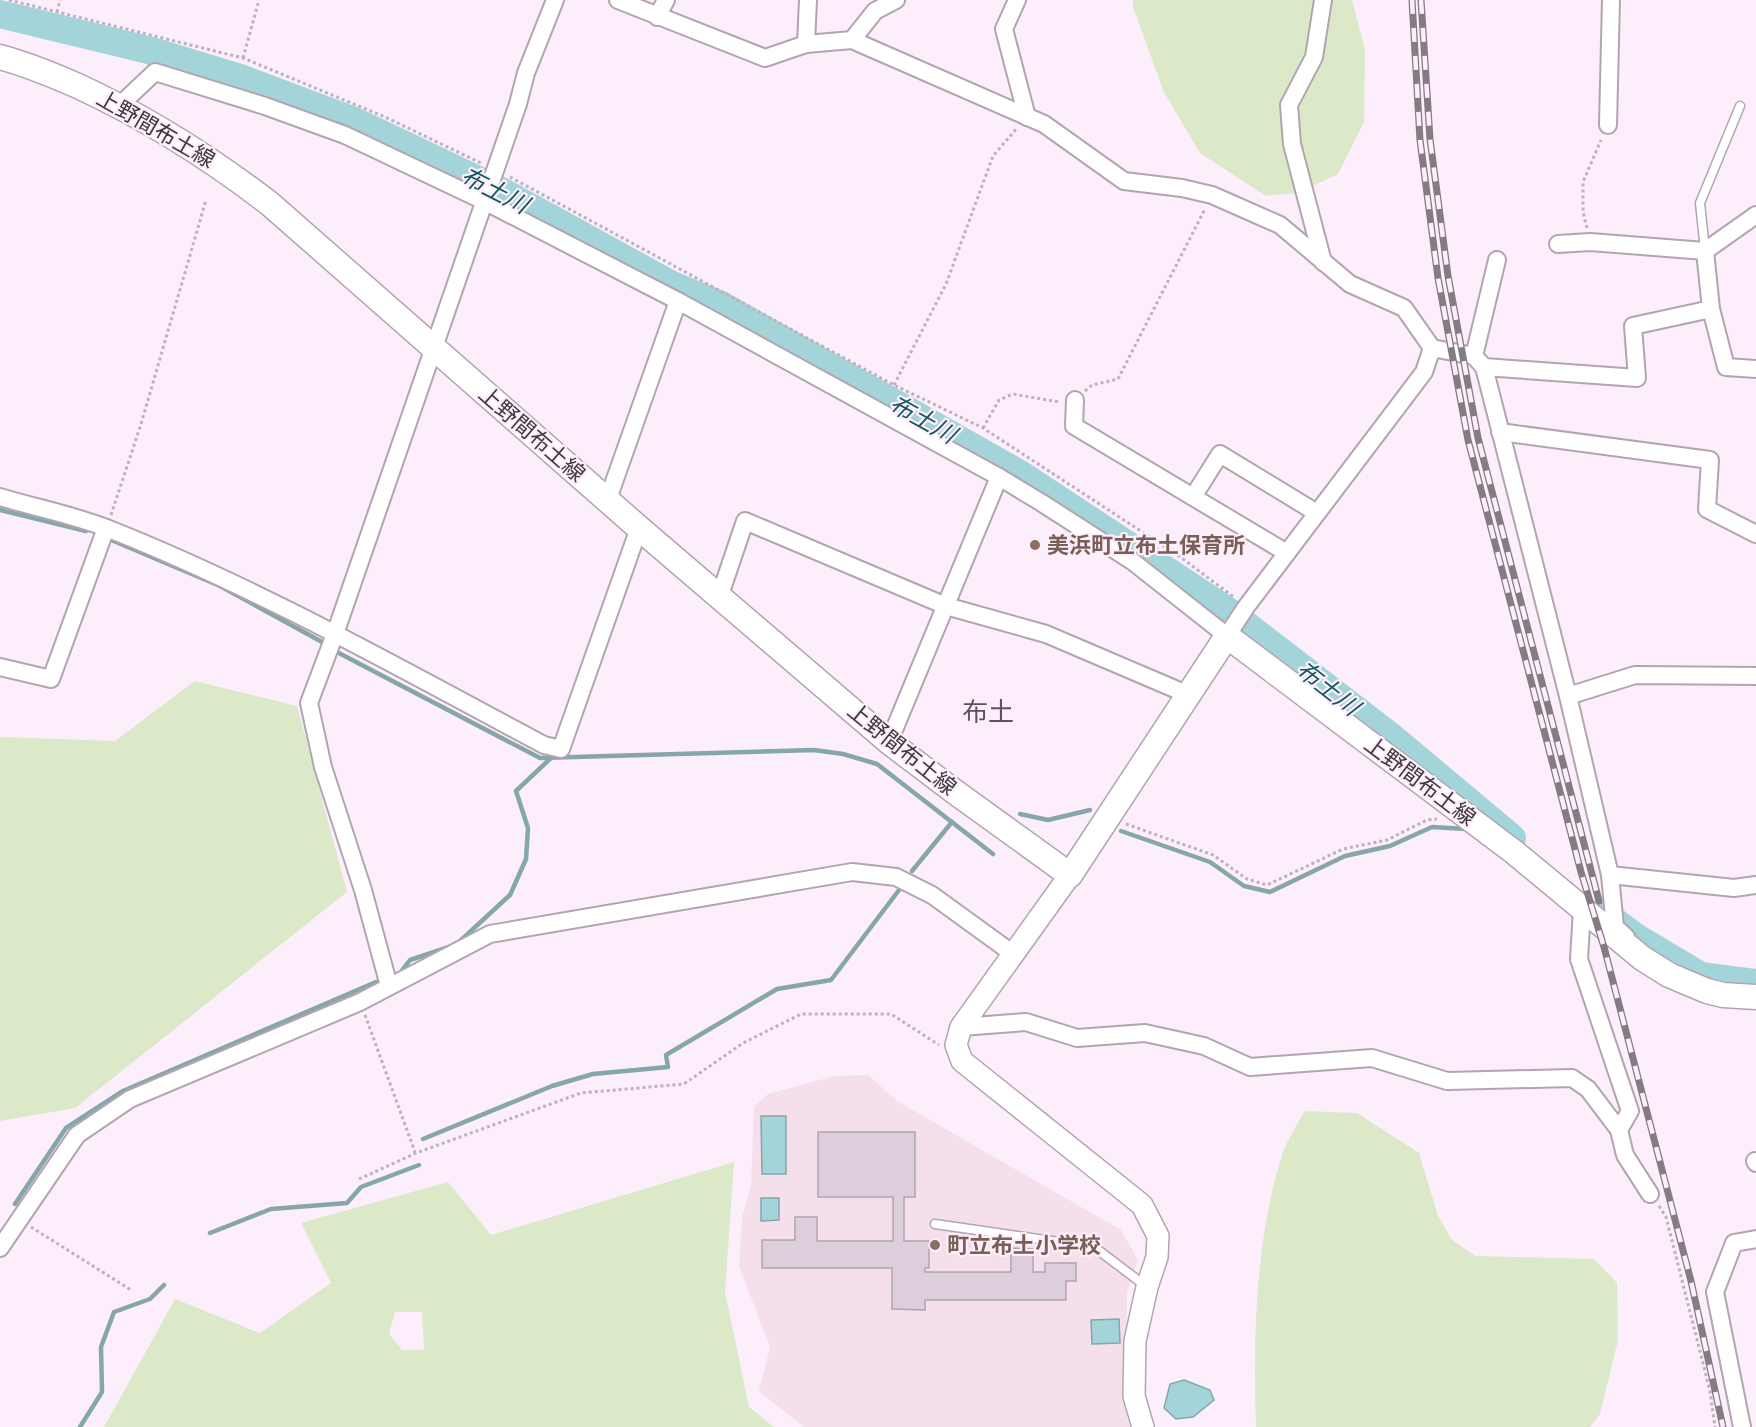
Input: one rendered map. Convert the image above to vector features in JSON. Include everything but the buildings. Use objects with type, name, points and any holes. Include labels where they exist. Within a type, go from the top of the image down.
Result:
[{"type":"main road","name":"上野間布土線","points":[[0,57],[57,77],[120,105],[187,144],[270,204],[639,528],[889,742],[1070,875]]},
{"type":"main road","name":"上野間布土線","points":[[1230,631],[1514,852],[1642,958],[1669,975],[1723,995],[1756,997]]},
{"type":"main road","points":[[1070,875],[1230,631]]},
{"type":"street","points":[[389,986],[363,890],[323,767],[309,702],[335,634],[518,104],[526,73],[555,0]]},
{"type":"street","points":[[618,0],[765,58],[806,44],[852,40],[1044,124],[1124,180],[1182,188],[1212,195],[1280,225],[1350,284],[1404,308],[1432,348],[1479,362],[1637,378],[1633,326],[1711,309]]},
{"type":"street","points":[[657,17],[666,0]]},
{"type":"street","points":[[806,44],[808,0]]},
{"type":"street","points":[[852,40],[875,11],[896,0]]},
{"type":"street","points":[[1017,0],[1004,29],[1027,117]]},
{"type":"street","points":[[1323,0],[1314,57],[1289,105],[1292,144],[1323,262]]},
{"type":"street","points":[[1608,124],[1611,0]]},
{"type":"street","points":[[120,105],[155,72],[265,106],[345,135],[484,201],[678,302],[999,477],[1132,561],[1230,631],[1424,372],[1432,348]]},
{"type":"street","points":[[1558,244],[1590,242],[1705,251],[1756,215]]},
{"type":"street","points":[[1705,251],[1711,309],[1726,366],[1756,369]]},
{"type":"street","points":[[1497,260],[1479,362],[1500,432],[1568,696],[1610,875],[1615,927],[1669,975]]},
{"type":"street","points":[[608,500],[678,302]]},
{"type":"street","points":[[1075,400],[1074,426],[1287,553]]},
{"type":"street","points":[[1500,432],[1710,460],[1707,509],[1756,534]]},
{"type":"street","points":[[1193,497],[1220,454],[1317,513]]},
{"type":"street","points":[[889,742],[999,477]]},
{"type":"street","points":[[0,497],[106,528],[213,573],[335,634],[544,745],[561,749],[639,528]]},
{"type":"street","points":[[720,595],[745,520],[946,606],[1046,633],[1189,695]]},
{"type":"street","points":[[0,667],[51,679],[106,528]]},
{"type":"street","points":[[1568,696],[1635,675],[1756,676]]},
{"type":"street","points":[[0,1248],[77,1135],[130,1099],[360,1002],[490,934],[852,872],[896,877],[905,881],[932,895],[1012,953]]},
{"type":"street","points":[[1070,875],[1012,953],[958,1036],[963,1061],[1142,1205],[1158,1236],[1157,1257],[1147,1287],[1135,1352],[1134,1396],[1143,1427]]},
{"type":"street","points":[[1610,875],[1734,888],[1756,885]]},
{"type":"street","points":[[1582,909],[1579,959],[1630,1111],[1619,1130]]},
{"type":"street","points":[[958,1036],[1026,1022],[1077,1038],[1145,1033],[1204,1046],[1250,1067],[1371,1058],[1447,1081],[1572,1078],[1588,1089],[1619,1130],[1625,1155],[1650,1194]]},
{"type":"street","points":[[1742,1427],[1715,1293],[1734,1244],[1756,1239]]},
{"type":"lane","points":[[1705,251],[1700,203],[1740,106]]},
{"type":"lane","points":[[935,1224],[1094,1247],[1147,1287]]},
{"type":"path","points":[[9,0],[243,58],[385,117],[495,169],[894,385],[983,428],[1179,556],[1246,607]]},
{"type":"path","points":[[57,12],[60,0]]},
{"type":"path","points":[[243,58],[259,0]]},
{"type":"path","points":[[894,385],[946,284],[993,156],[1027,117]]},
{"type":"path","points":[[1590,242],[1583,213],[1583,182],[1608,124]]},
{"type":"path","points":[[983,428],[999,400],[1013,394],[1064,403],[1075,400],[1092,385],[1118,379],[1212,195]]},
{"type":"path","points":[[106,528],[141,424],[206,200]]},
{"type":"path","points":[[1110,815],[1121,822],[1213,855],[1247,879],[1267,885],[1342,849],[1387,840],[1427,819],[1437,819]]},
{"type":"path","points":[[360,1002],[416,1153]]},
{"type":"path","points":[[359,1179],[416,1153],[581,1093],[684,1084],[743,1042],[801,1014],[891,1014],[939,1046],[958,1036]]},
{"type":"path","points":[[1650,1194],[1666,1217],[1710,1391],[1715,1427]]},
{"type":"path","points":[[18,1219],[131,1290]]},
{"type":"shaded area","name":"町立布土小学校","points":[[868,1075],[897,1101],[1121,1230],[1138,1260],[1127,1293],[1127,1418],[1130,1427],[804,1427],[759,1391],[770,1347],[739,1266],[742,1218],[751,1185],[754,1107],[768,1094],[834,1076]]},
{"type":"green space","points":[[1133,0],[1352,0],[1365,50],[1364,122],[1338,174],[1297,193],[1266,196],[1200,153],[1164,92],[1133,7]]},
{"type":"green space","points":[[195,681],[297,706],[347,892],[75,1108],[0,1121],[0,737],[115,741]]},
{"type":"green space","points":[[1305,1111],[1357,1113],[1419,1153],[1438,1216],[1452,1240],[1475,1256],[1594,1259],[1617,1283],[1618,1340],[1600,1414],[1590,1427],[1256,1427],[1256,1325],[1266,1222],[1282,1155]]},
{"type":"green space","points":[[734,1162],[725,1292],[749,1407],[774,1427],[104,1427],[175,1299],[260,1333],[331,1283],[301,1223],[448,1182],[491,1235]],"holes":[[[395,1312],[422,1312],[424,1350],[402,1350],[389,1334]]]},
{"type":"water","points":[[761,1116],[786,1116],[786,1174],[762,1174]]},
{"type":"water","points":[[761,1198],[779,1198],[779,1220],[761,1221]]},
{"type":"water","points":[[1119,1319],[1120,1343],[1092,1344],[1091,1320]]},
{"type":"water","points":[[1184,1380],[1210,1390],[1214,1400],[1193,1417],[1176,1419],[1164,1408],[1170,1384]]},
{"type":"waterway","name":"布土川","points":[[0,14],[148,50],[243,79],[352,120],[501,191],[672,285],[721,305],[1020,474],[1228,611],[1389,735],[1512,838]]},
{"type":"waterway","points":[[0,510],[86,531]]},
{"type":"waterway","points":[[109,539],[220,586],[322,642]]},
{"type":"waterway","points":[[335,651],[540,758],[814,750],[843,754],[877,764],[993,854]]},
{"type":"waterway","points":[[459,942],[510,895],[526,859],[528,828],[516,791],[552,757]]},
{"type":"waterway","points":[[1020,814],[1048,820],[1090,810]]},
{"type":"waterway","points":[[912,871],[952,822]]},
{"type":"waterway","points":[[1121,831],[1210,862],[1244,886],[1270,892],[1345,856],[1390,846],[1432,827],[1466,829]]},
{"type":"waterway","points":[[423,1139],[552,1086],[593,1074],[668,1067],[666,1055],[777,989],[831,980],[899,890]]},
{"type":"waterway","name":"布土川","points":[[1606,915],[1634,936],[1701,976],[1756,983]]},
{"type":"waterway","points":[[400,973],[410,960],[449,947]]},
{"type":"waterway","points":[[15,1204],[66,1128],[123,1091],[376,982]]},
{"type":"waterway","points":[[210,1233],[271,1209],[347,1203],[361,1187],[419,1165]]},
{"type":"waterway","points":[[80,1427],[102,1392],[101,1347],[114,1312],[150,1299],[164,1285]]},
{"type":"railway","points":[[1412,0],[1420,140],[1438,278],[1468,440],[1691,1281],[1723,1427]]},
{"type":"railway","points":[[1421,0],[1430,139],[1448,276],[1478,438],[1599,901]]},
{"type":"place","name":"美浜町立布土保育所","points":[[1035,545]]},
{"type":"place","name":"町立布土小学校","points":[[935,1245]]},
{"type":"district","name":"布土","points":[[988,712]]}]
